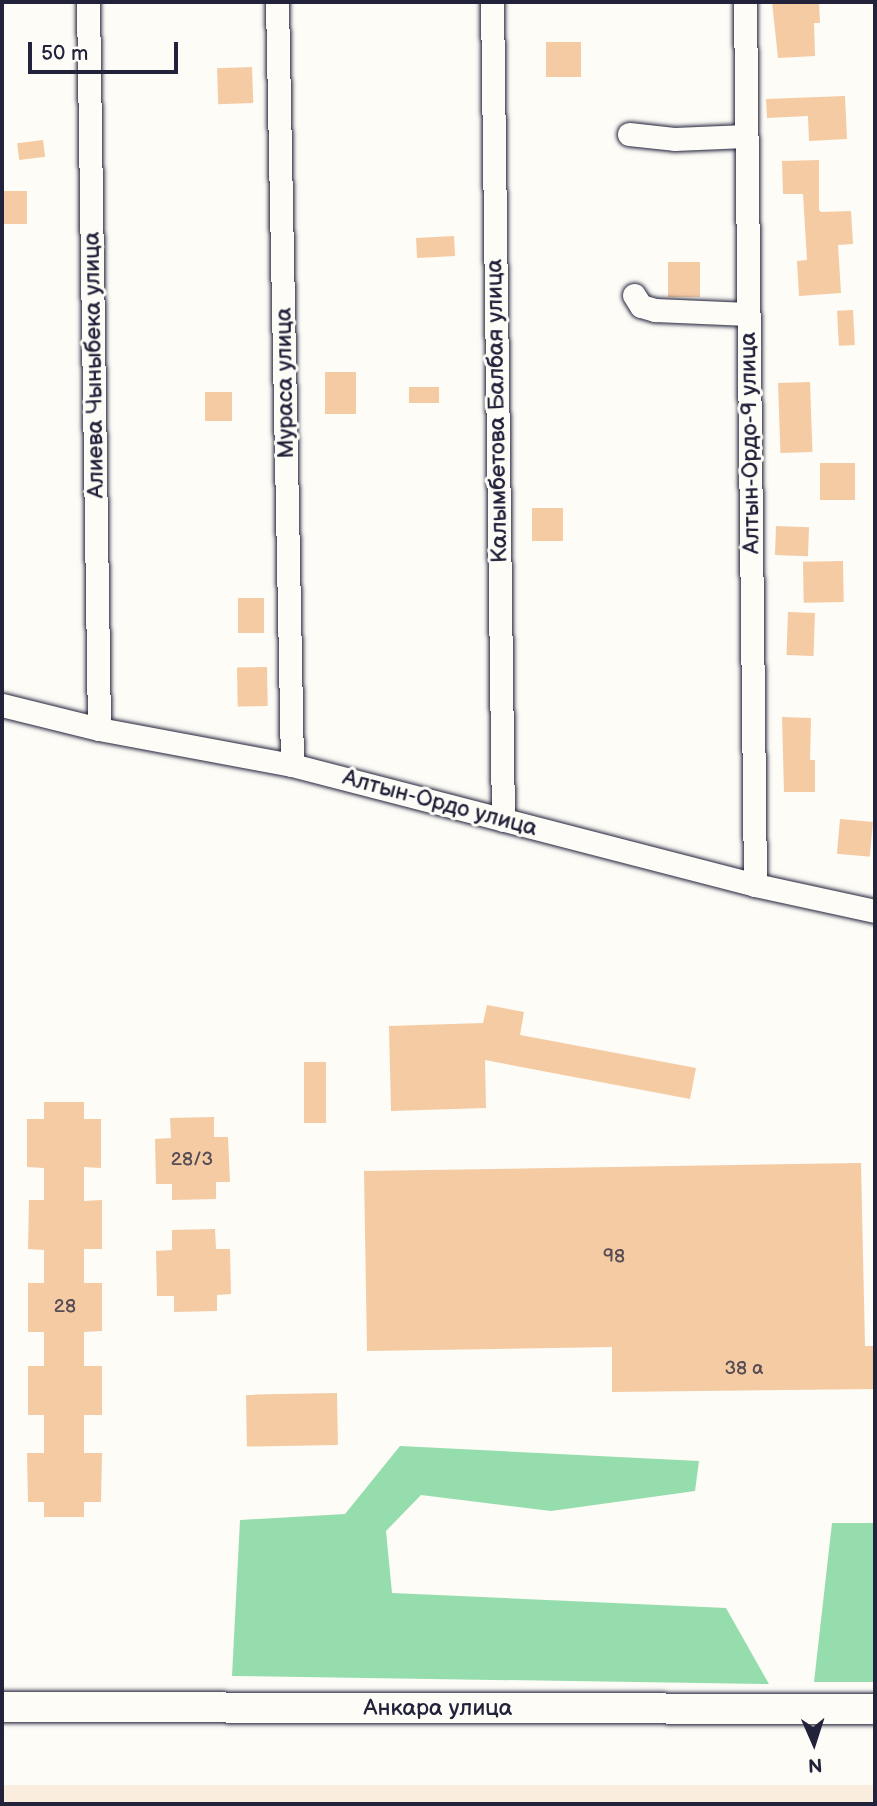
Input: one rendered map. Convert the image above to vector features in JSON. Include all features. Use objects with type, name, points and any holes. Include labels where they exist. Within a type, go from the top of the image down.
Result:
[{"type":"main road","name":"Анкара улица","points":[[2,1707],[875,1709]]},
{"type":"street","name":"Алиева Чыныбека улица","points":[[88,2],[99,729]]},
{"type":"street","name":"Мураса улица","points":[[278,2],[292,765]]},
{"type":"street","name":"Калымбетова Балбая улица","points":[[492,2],[503,820]]},
{"type":"street","name":"Алтын-Ордо-9 улица","points":[[745,2],[755,885]]},
{"type":"street","points":[[629,134],[674,139],[746,135]]},
{"type":"street","points":[[634,295],[641,306],[655,310],[748,314]]},
{"type":"street","name":"Алтын-Ордо улица","points":[[2,705],[99,729],[292,765],[755,885],[875,911]]},
{"type":"shaded area","points":[[2,1785],[875,1785],[875,1804],[2,1804]]},
{"type":"green space","points":[[400,1446],[699,1461],[695,1491],[551,1511],[421,1495],[386,1531],[392,1593],[726,1608],[769,1684],[232,1676],[240,1520],[345,1514]]},
{"type":"green space","points":[[832,1523],[875,1523],[875,1682],[814,1682]]},
{"type":"building","points":[[772,2],[819,2],[820,23],[814,23],[815,56],[778,58]]},
{"type":"building","points":[[546,42],[581,42],[581,77],[546,77]]},
{"type":"building","points":[[252,67],[253,103],[218,104],[217,68]]},
{"type":"building","points":[[845,96],[847,139],[809,141],[808,116],[767,118],[766,99]]},
{"type":"building","points":[[43,140],[45,157],[19,160],[17,143]]},
{"type":"building","points":[[819,160],[819,210],[851,211],[853,244],[838,245],[841,293],[799,296],[797,261],[807,260],[803,194],[783,194],[782,161]]},
{"type":"building","points":[[2,191],[27,191],[27,224],[2,224]]},
{"type":"building","points":[[454,236],[455,256],[417,258],[416,238]]},
{"type":"building","points":[[668,262],[700,262],[700,297],[668,297]]},
{"type":"building","points":[[853,310],[855,345],[839,346],[837,311]]},
{"type":"building","points":[[325,372],[356,372],[356,414],[325,414]]},
{"type":"building","points":[[810,382],[812,452],[780,453],[778,383]]},
{"type":"building","points":[[409,387],[439,387],[439,403],[409,403]]},
{"type":"building","points":[[205,392],[232,392],[232,421],[205,421]]},
{"type":"building","points":[[820,463],[855,463],[855,500],[820,500]]},
{"type":"building","points":[[532,508],[563,508],[563,541],[532,541]]},
{"type":"building","points":[[776,526],[809,527],[808,556],[775,555]]},
{"type":"building","points":[[843,561],[844,602],[804,603],[803,562]]},
{"type":"building","points":[[238,598],[264,598],[264,633],[238,633]]},
{"type":"building","points":[[788,612],[815,613],[813,656],[786,655]]},
{"type":"building","points":[[267,667],[268,706],[238,707],[237,668]]},
{"type":"building","points":[[782,717],[811,718],[810,760],[815,760],[815,792],[784,792]]},
{"type":"building","points":[[840,819],[873,822],[870,857],[837,854]]},
{"type":"building","points":[[487,1005],[524,1012],[520,1035],[696,1068],[690,1099],[485,1060],[486,1108],[391,1111],[389,1026],[483,1023]]},
{"type":"building","points":[[304,1062],[326,1062],[326,1123],[304,1123]]},
{"type":"building","points":[[44,1102],[84,1102],[84,1119],[101,1119],[101,1168],[84,1167],[84,1201],[102,1200],[102,1249],[84,1249],[84,1283],[102,1283],[102,1331],[84,1332],[84,1366],[102,1366],[102,1415],[84,1415],[84,1453],[102,1453],[101,1502],[84,1502],[84,1517],[44,1517],[44,1502],[28,1502],[27,1453],[44,1453],[44,1415],[28,1415],[28,1366],[44,1366],[44,1332],[28,1332],[28,1283],[44,1283],[44,1250],[28,1249],[29,1200],[44,1200],[44,1168],[27,1167],[27,1119],[44,1119]]},
{"type":"building","points":[[214,1117],[214,1137],[228,1137],[230,1182],[216,1182],[216,1199],[172,1200],[172,1184],[156,1184],[155,1139],[171,1138],[170,1118]]},
{"type":"building","points":[[861,1163],[865,1346],[875,1346],[875,1389],[612,1392],[612,1347],[367,1351],[364,1171]]},
{"type":"building","points":[[215,1229],[216,1249],[230,1249],[231,1294],[217,1295],[217,1311],[174,1312],[174,1296],[157,1296],[156,1251],[172,1250],[172,1230]]},
{"type":"building","points":[[337,1393],[338,1445],[247,1447],[246,1395]]}]
